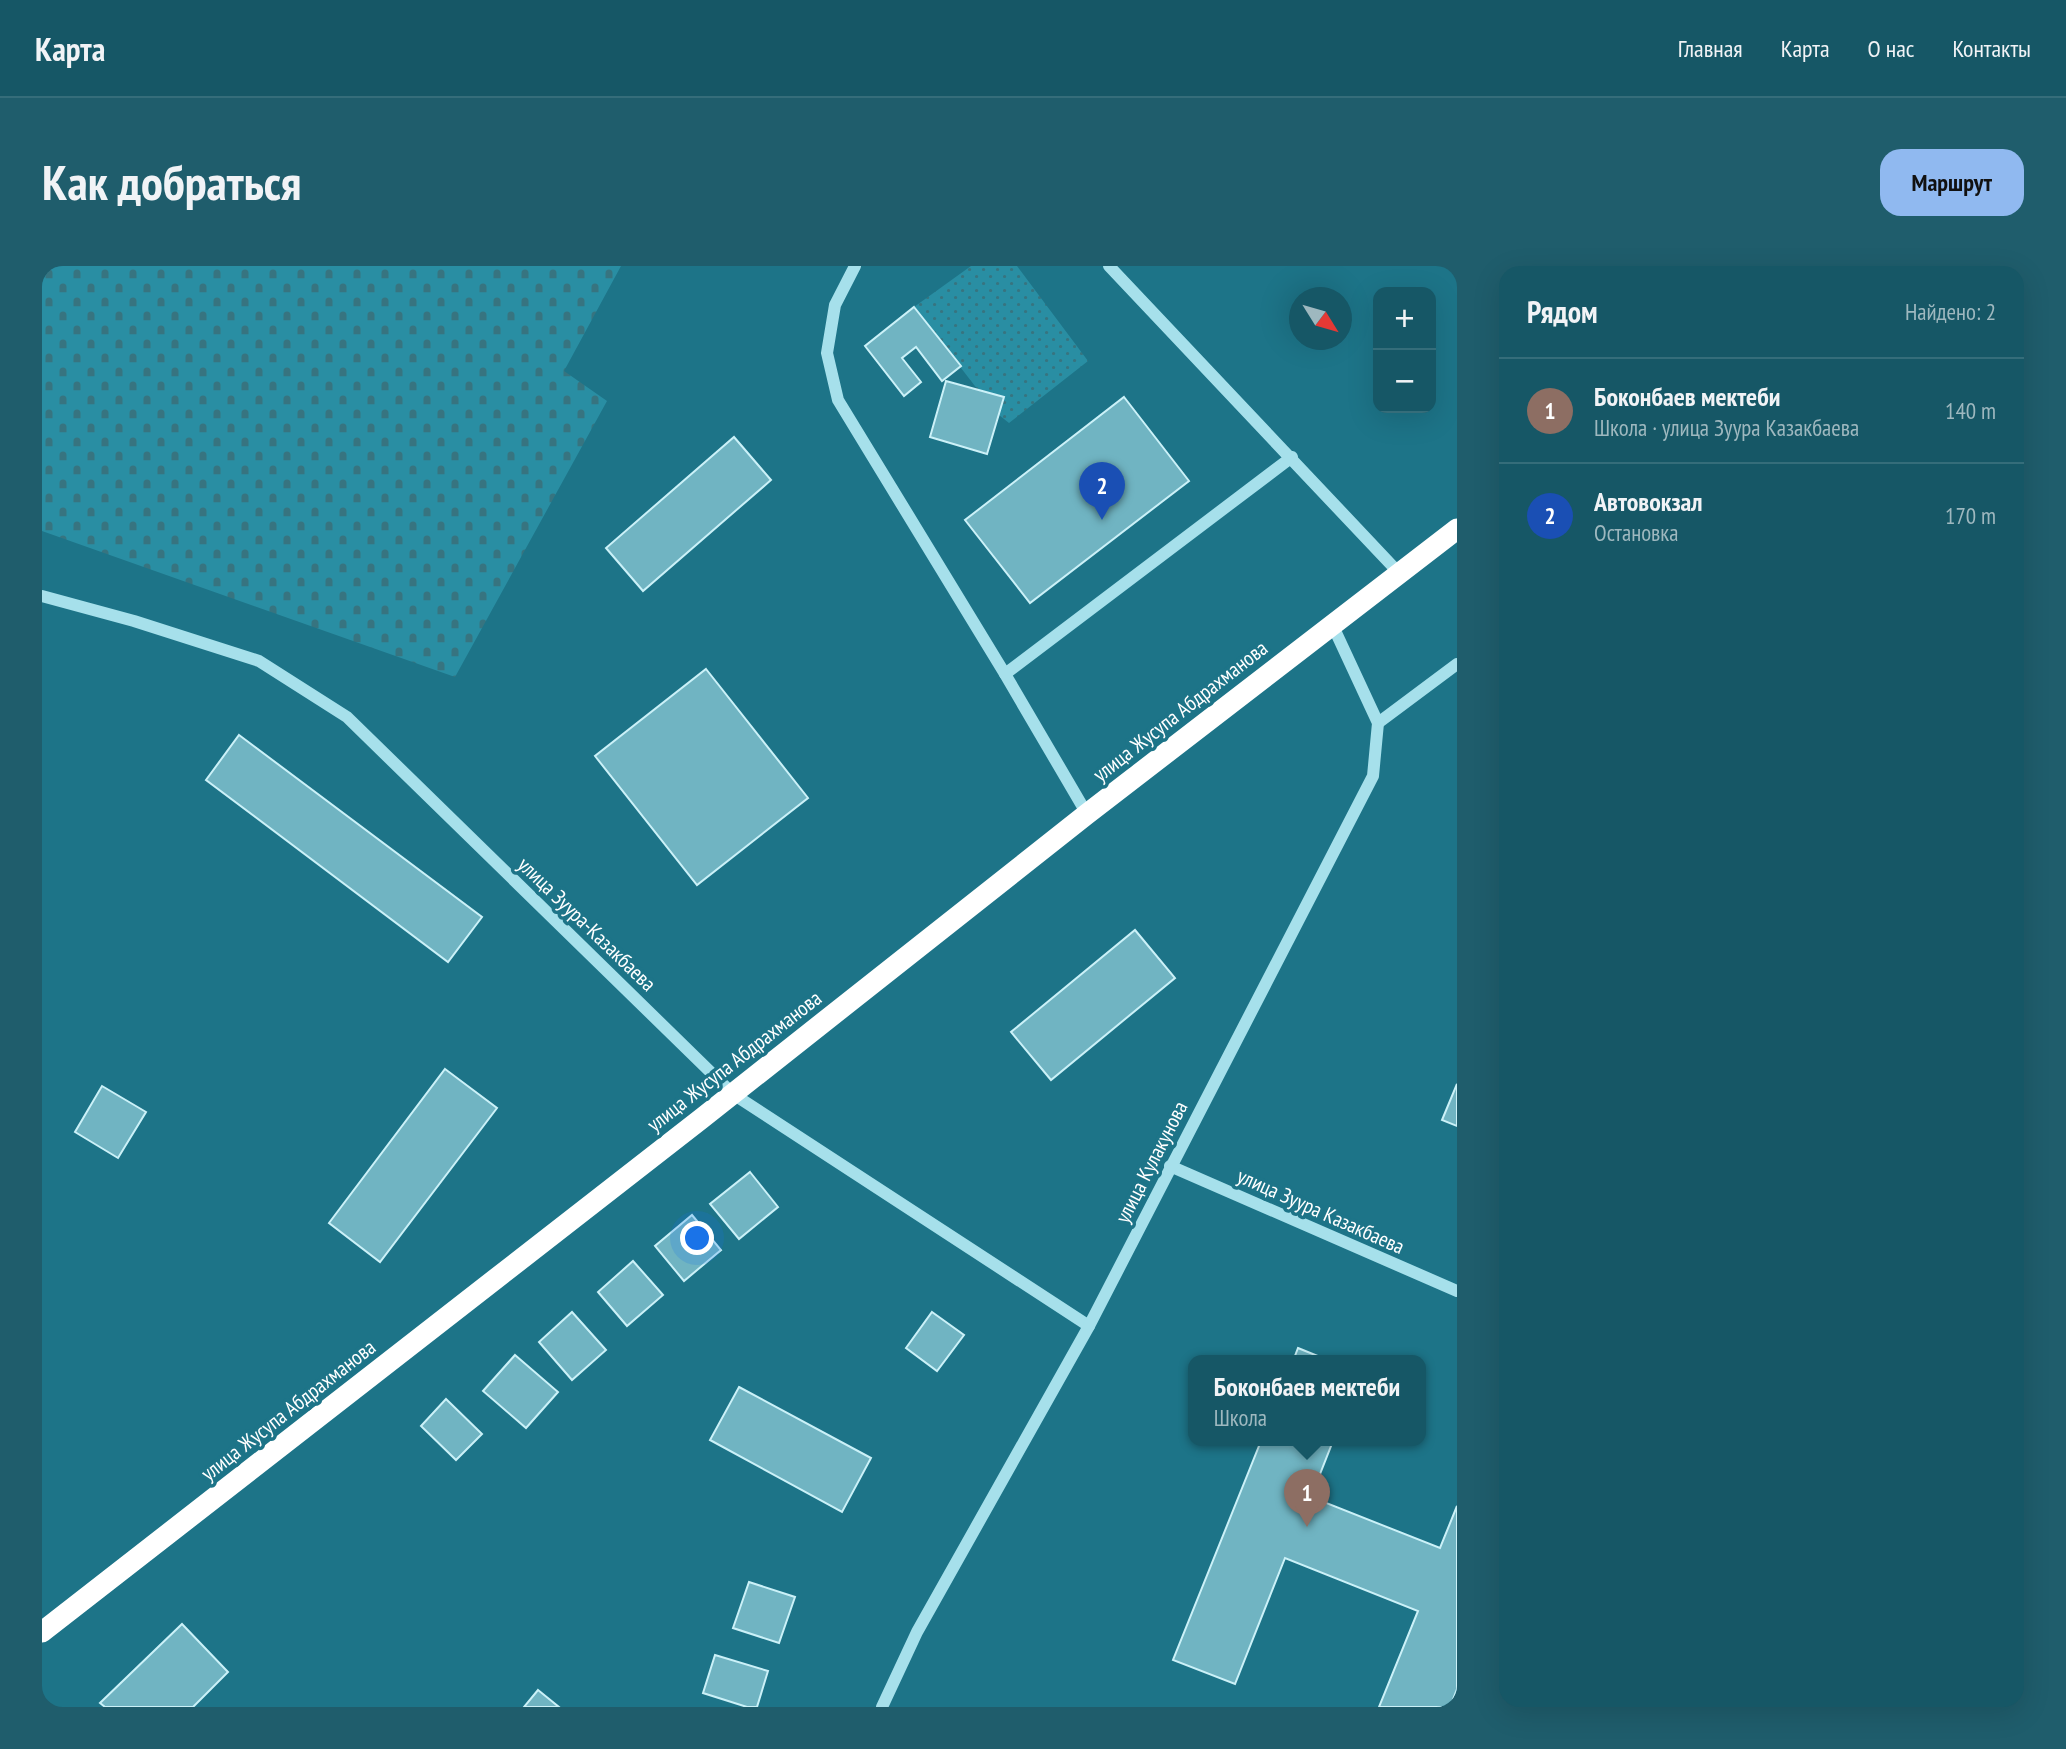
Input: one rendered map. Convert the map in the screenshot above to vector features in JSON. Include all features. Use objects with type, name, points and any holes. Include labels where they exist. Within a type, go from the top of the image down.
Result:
[{"type":"highway","name":"улица Жусупа Абдрахманова","points":[[42,1632],[733,1094],[1087,814],[1457,529]]},
{"type":"street","points":[[855,266],[835,305],[827,353],[838,400],[1087,814]]},
{"type":"street","points":[[1109,266],[1399,573]]},
{"type":"street","points":[[1005,674],[1292,457]]},
{"type":"street","name":"улица Зуура-Казакбаева","points":[[42,596],[134,621],[259,661],[347,717],[733,1094],[1089,1326]]},
{"type":"street","points":[[1332,624],[1378,723],[1457,664]]},
{"type":"street","name":"улица Кулакунова","points":[[882,1707],[917,1632],[1089,1326],[1373,776],[1378,723]]},
{"type":"street","name":"улица Зуура Казакбаева","points":[[1170,1166],[1457,1291]]},
{"type":"green space","points":[[42,266],[621,266],[564,371],[607,401],[455,677],[42,531]]},
{"type":"green space","points":[[971,266],[1017,266],[1088,361],[1009,423],[999,415],[1004,397],[978,390],[914,307]]},
{"type":"building","points":[[914,307],[961,366],[942,381],[916,347],[902,358],[921,382],[904,396],[865,346]]},
{"type":"building","points":[[946,381],[1004,397],[987,454],[930,437]]},
{"type":"building","points":[[1124,397],[1189,481],[1030,603],[965,520]]},
{"type":"building","points":[[734,437],[771,480],[643,591],[606,548]]},
{"type":"building","points":[[706,669],[808,798],[697,885],[595,756]]},
{"type":"building","points":[[239,735],[482,917],[448,962],[206,780]]},
{"type":"building","points":[[1135,930],[1175,978],[1051,1080],[1011,1032]]},
{"type":"building","points":[[445,1069],[497,1108],[380,1262],[329,1223]]},
{"type":"building","points":[[1457,1084],[1457,1126],[1442,1120]]},
{"type":"building","points":[[102,1086],[146,1112],[118,1158],[75,1132]]},
{"type":"building","points":[[750,1172],[778,1207],[739,1239],[710,1204]]},
{"type":"building","points":[[692,1215],[721,1250],[684,1281],[655,1246]]},
{"type":"building","points":[[633,1261],[663,1295],[627,1326],[598,1292]]},
{"type":"building","points":[[572,1312],[606,1350],[572,1380],[539,1342]]},
{"type":"building","points":[[932,1312],[964,1335],[937,1371],[906,1348]]},
{"type":"building","points":[[1298,1348],[1315,1355],[1295,1355]]},
{"type":"building","points":[[515,1355],[558,1392],[526,1428],[483,1391]]},
{"type":"building","points":[[739,1387],[871,1458],[842,1512],[710,1440]]},
{"type":"building","points":[[446,1399],[482,1434],[456,1460],[421,1426]]},
{"type":"building","points":[[1259,1446],[1331,1446],[1311,1497],[1440,1548],[1457,1506],[1457,1689],[1450,1707],[1379,1707],[1418,1611],[1285,1558],[1235,1684],[1173,1660]]},
{"type":"building","points":[[749,1582],[795,1597],[779,1643],[733,1628]]},
{"type":"building","points":[[182,1624],[228,1672],[193,1707],[105,1707],[100,1703]]},
{"type":"building","points":[[715,1655],[768,1671],[757,1707],[747,1707],[703,1693]]},
{"type":"building","points":[[538,1690],[559,1707],[524,1707]]},
{"type":"place","name":"Автовокзал","points":[[1102,520]]},
{"type":"place","name":"Боконбаев мектеби","points":[[1307,1527]]}]
